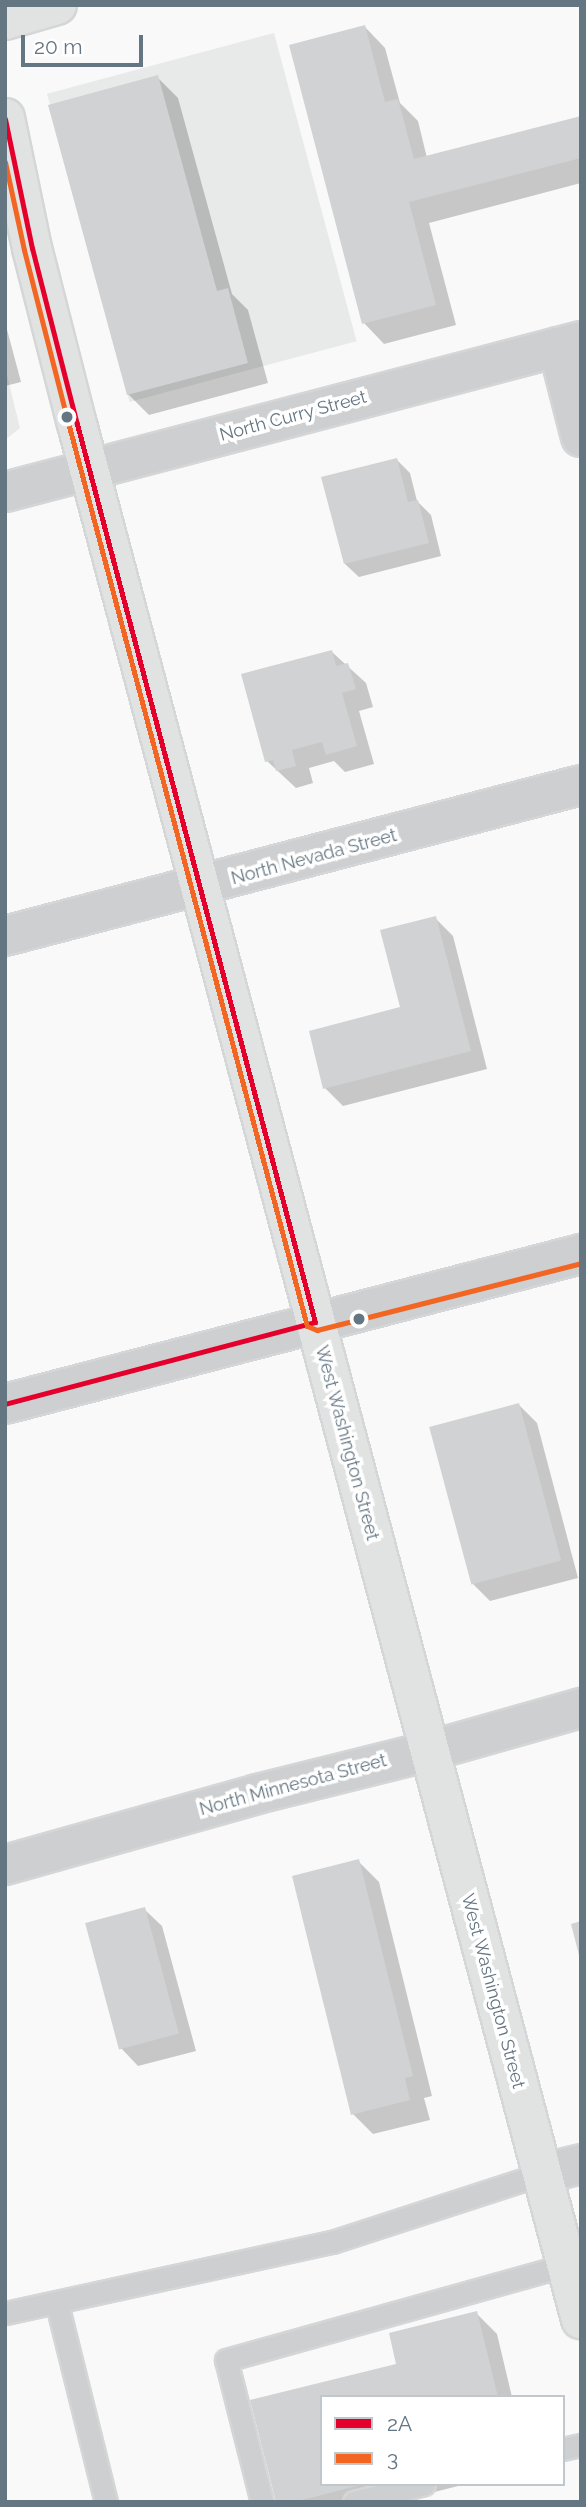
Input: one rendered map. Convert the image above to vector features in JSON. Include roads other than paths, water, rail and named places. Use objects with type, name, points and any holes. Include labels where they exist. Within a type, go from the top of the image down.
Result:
[{"type":"street","points":[[5,20],[57,5]]},
{"type":"street","name":"West Washington Street","points":[[5,118],[32,248],[198,888],[581,2319]]},
{"type":"street","points":[[569,344],[581,438]]},
{"type":"street","name":"North Curry Street","points":[[5,492],[569,344]]},
{"type":"street","name":"North Nevada Street","points":[[5,936],[198,888],[581,785]]},
{"type":"street","points":[[5,1404],[581,1254]]},
{"type":"street","name":"North Minnesota Street","points":[[5,1865],[257,1794],[429,1751],[581,1708]]},
{"type":"street","points":[[541,2174],[581,2164]]},
{"type":"lane","points":[[5,2314],[332,2242],[541,2174]]},
{"type":"lane","points":[[262,2502],[226,2360],[566,2265]]},
{"type":"lane","points":[[57,2304],[106,2502]]},
{"type":"lane","points":[[354,2502],[416,2486]]}]
